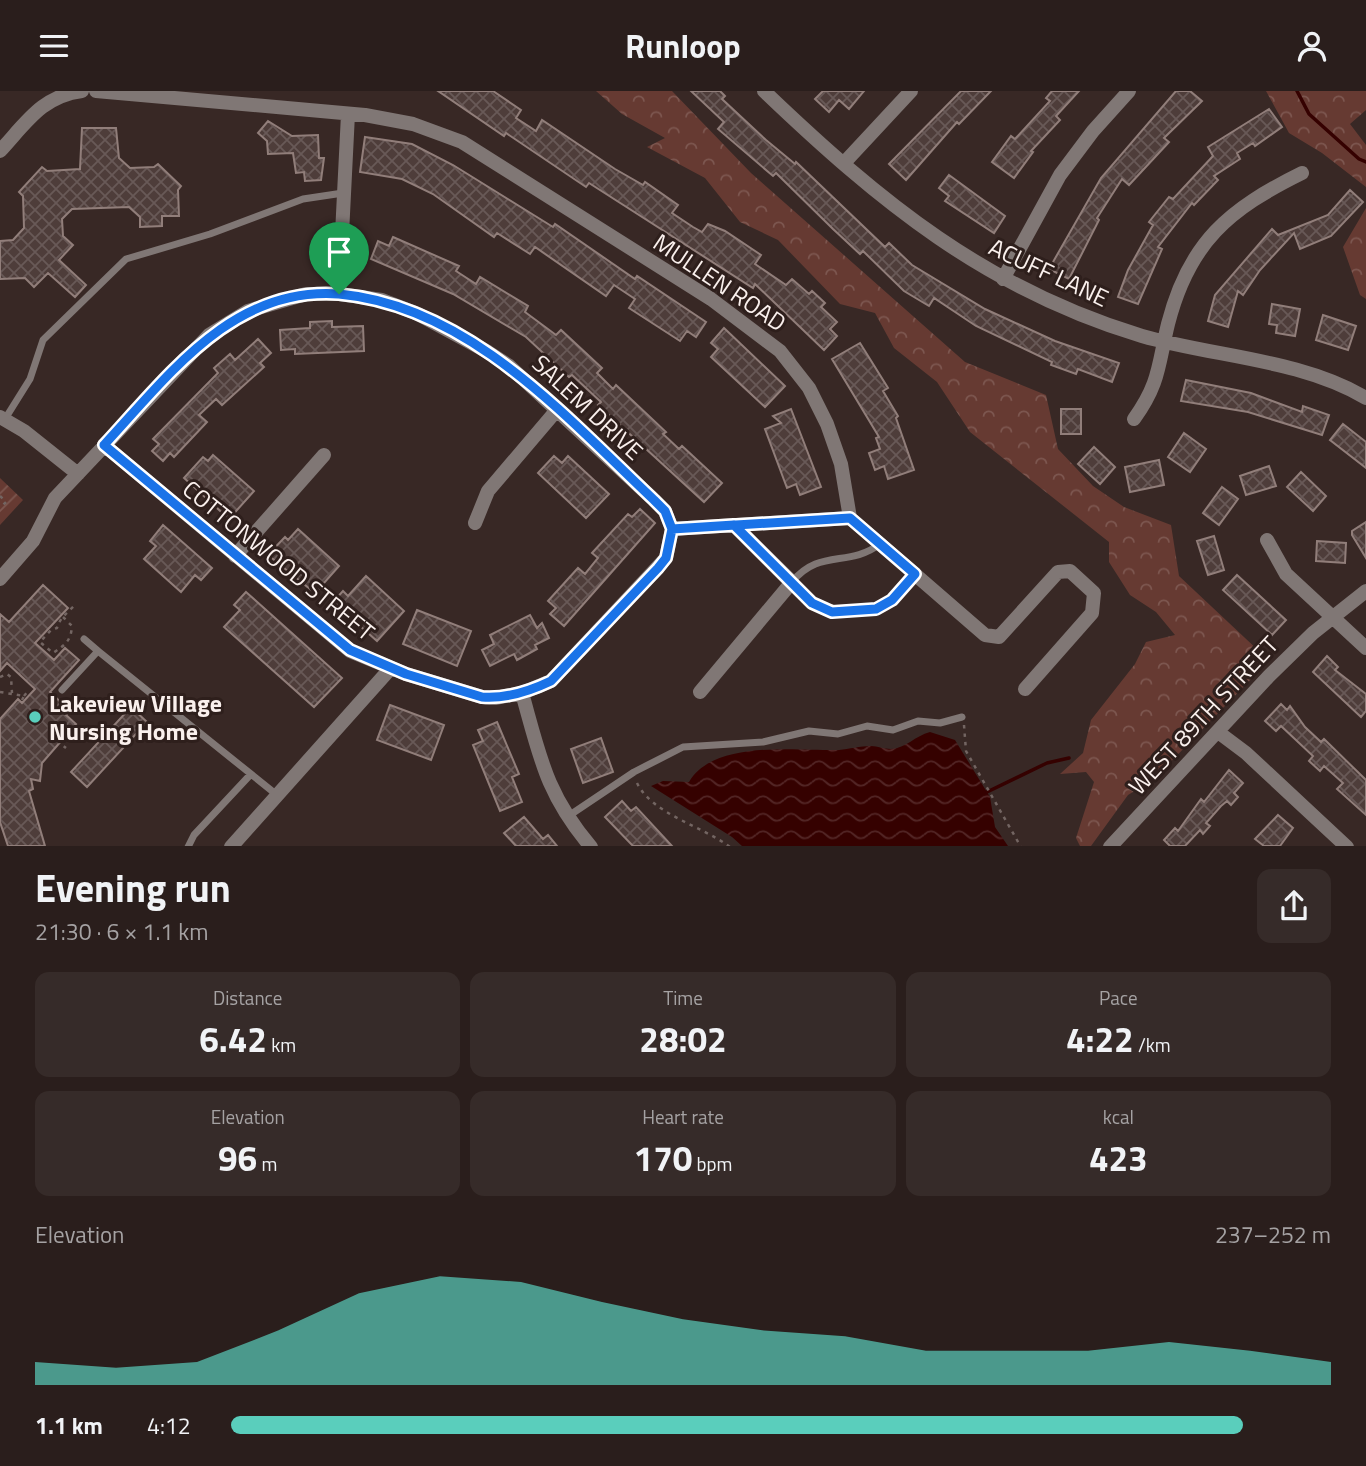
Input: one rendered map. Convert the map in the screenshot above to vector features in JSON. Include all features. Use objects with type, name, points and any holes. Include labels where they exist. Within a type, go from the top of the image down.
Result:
[{"type":"street","points":[[0,151],[42,105],[61,94],[82,91]]},
{"type":"street","name":"MULLEN ROAD","points":[[96,91],[348,114],[414,124],[462,142],[711,299],[757,332],[787,359],[819,407],[841,464],[850,518]]},
{"type":"street","name":"ACUFF LANE","points":[[764,91],[893,207],[936,239],[1003,279],[1065,309],[1165,341],[1309,375],[1350,389],[1366,398]]},
{"type":"street","points":[[844,163],[911,91]]},
{"type":"street","points":[[1003,279],[1060,175],[1093,131],[1129,91]]},
{"type":"street","points":[[339,294],[348,114]]},
{"type":"street","points":[[1134,419],[1151,395],[1187,274],[1218,227],[1243,205],[1302,173]]},
{"type":"street","name":"SALEM DRIVE","points":[[0,579],[33,541],[55,498],[209,335],[235,318],[285,299],[320,293],[369,297],[393,304],[453,333],[508,365],[665,511],[672,529]]},
{"type":"street","points":[[475,523],[488,491],[556,411]]},
{"type":"street","points":[[2,419],[24,431],[78,474]]},
{"type":"street","name":"COTTONWOOD STREET","points":[[104,445],[350,650],[390,669],[482,697],[495,698],[522,693],[551,681],[666,558],[672,529]]},
{"type":"street","points":[[235,556],[324,456]]},
{"type":"street","points":[[672,529],[850,518],[985,635],[999,637],[1058,572],[1070,571],[1094,593],[1092,613],[1025,689]]},
{"type":"street","points":[[700,692],[792,582],[734,525]]},
{"type":"street","points":[[1267,540],[1286,574],[1366,648]]},
{"type":"street","name":"WEST 89TH STREET","points":[[1110,846],[1331,617],[1366,591]]},
{"type":"street","points":[[231,846],[390,669]]},
{"type":"street","points":[[522,693],[550,789],[567,817],[591,846]]},
{"type":"street","points":[[1218,732],[1246,753],[1330,841],[1347,846]]},
{"type":"lane","points":[[2,419],[30,379],[43,341],[126,259],[209,234],[303,199],[344,193]]},
{"type":"lane","points":[[880,544],[866,555],[818,562],[804,568],[792,582],[812,603],[832,612],[876,609],[892,600],[915,574]]},
{"type":"lane","points":[[84,639],[277,795]]},
{"type":"lane","points":[[62,690],[99,652]]},
{"type":"lane","points":[[567,817],[634,772],[666,754],[692,745],[763,742],[809,731],[838,734],[867,726],[893,730],[918,721],[940,723],[962,717]]},
{"type":"lane","points":[[188,846],[194,835],[251,774]]},
{"type":"path","points":[[0,496],[6,502],[0,508]]},
{"type":"path","points":[[63,617],[72,627],[72,636],[68,643],[53,653],[40,642],[51,629],[57,628],[63,617],[74,605]]},
{"type":"path","points":[[0,677],[7,674],[10,677],[13,681],[12,693]]},
{"type":"path","points":[[0,692],[23,698],[29,690]]},
{"type":"path","points":[[962,717],[966,751],[1021,846]]},
{"type":"path","points":[[57,741],[66,748]]},
{"type":"path","points":[[634,772],[650,803],[702,828],[730,846]]},
{"type":"green space","points":[[596,91],[672,91],[751,173],[965,362],[1046,395],[1058,449],[1093,486],[1124,507],[1171,525],[1179,576],[1261,653],[1256,674],[1154,779],[1128,795],[1091,846],[1080,846],[1076,838],[1094,782],[1086,772],[1060,774],[1083,753],[1091,720],[1135,664],[1146,642],[1175,635],[1156,612],[1130,595],[1109,562],[1109,542],[970,432],[937,382],[894,348],[875,313],[840,304],[778,240],[740,222],[705,178],[647,147],[665,138],[622,114]]},
{"type":"green space","points":[[1266,91],[1366,91],[1366,110],[1350,124],[1366,145],[1366,187],[1322,153],[1289,133]]},
{"type":"green space","points":[[1366,208],[1366,299],[1360,295],[1343,247]]},
{"type":"green space","points":[[0,478],[23,500],[0,525]]},
{"type":"water","points":[[930,732],[955,740],[990,797],[995,827],[1008,846],[742,846],[651,786],[663,781],[689,782],[701,768],[717,759],[737,753],[780,749],[839,750],[863,746],[891,749]]},
{"type":"building","points":[[438,91],[493,91],[521,110],[516,118],[536,131],[542,120],[615,169],[643,185],[645,182],[678,205],[672,213],[693,227],[702,232],[708,224],[725,231],[761,255],[755,264],[786,285],[792,279],[809,294],[812,291],[825,303],[821,307],[837,322],[830,329],[837,336],[824,350],[755,284],[753,288],[589,183],[586,187]]},
{"type":"building","points":[[691,91],[720,91],[725,96],[722,99],[766,140],[795,164],[796,162],[885,247],[889,243],[912,265],[985,309],[1055,341],[1119,363],[1112,382],[1078,369],[1076,374],[1051,365],[1052,362],[976,326],[934,298],[929,306],[904,291],[863,251],[860,254],[776,173],[773,176],[718,129],[724,122]]},
{"type":"building","points":[[823,91],[864,91],[849,109],[839,100],[829,112],[815,99]]},
{"type":"building","points":[[961,91],[991,91],[959,124],[957,122],[906,180],[889,164]]},
{"type":"building","points":[[1052,91],[1079,91],[1056,116],[1060,120],[1031,151],[1033,152],[1014,178],[992,162],[1011,136],[1015,139],[1050,101],[1046,98]]},
{"type":"building","points":[[1176,91],[1190,91],[1202,101],[1164,138],[1169,142],[1129,185],[1122,179],[1097,218],[1099,220],[1069,279],[1049,269],[1101,178]]},
{"type":"building","points":[[1269,109],[1282,127],[1255,146],[1253,143],[1237,153],[1240,159],[1214,176],[1218,180],[1194,205],[1192,203],[1158,247],[1162,249],[1138,304],[1118,297],[1128,270],[1153,225],[1149,222],[1169,197],[1173,199],[1213,156],[1208,147]]},
{"type":"building","points":[[268,121],[292,136],[318,135],[319,158],[324,158],[321,180],[305,181],[304,172],[296,173],[293,153],[268,154],[267,141],[258,133]]},
{"type":"building","points":[[82,128],[116,128],[119,158],[130,168],[154,167],[158,164],[181,186],[178,190],[179,216],[162,216],[162,226],[140,227],[140,217],[129,207],[72,209],[62,219],[63,236],[73,245],[59,260],[86,285],[75,297],[48,273],[34,287],[25,278],[0,279],[0,241],[13,240],[24,228],[23,196],[19,192],[42,167],[47,171],[80,169]]},
{"type":"building","points":[[365,137],[412,144],[453,165],[553,227],[555,224],[635,279],[637,276],[706,322],[696,337],[687,331],[680,341],[629,308],[635,299],[614,285],[606,296],[535,247],[530,254],[497,233],[494,237],[433,194],[402,179],[360,172]]},
{"type":"building","points":[[949,175],[1005,216],[994,233],[945,201],[949,196],[939,188]]},
{"type":"building","points":[[1350,190],[1363,202],[1331,236],[1300,249],[1294,233],[1260,270],[1243,295],[1238,291],[1228,327],[1208,321],[1215,295],[1272,229],[1278,235],[1328,215]]},
{"type":"building","points":[[393,237],[459,266],[456,271],[476,284],[480,277],[528,306],[525,312],[556,335],[561,330],[602,368],[597,373],[613,389],[616,385],[666,432],[663,434],[679,449],[682,446],[722,483],[704,502],[598,405],[601,402],[572,375],[569,377],[526,337],[453,294],[371,259],[378,241],[389,246]]},
{"type":"building","points":[[1272,304],[1300,309],[1295,336],[1276,333],[1277,325],[1269,324]]},
{"type":"building","points":[[1323,315],[1356,326],[1348,350],[1316,340]]},
{"type":"building","points":[[332,321],[332,327],[363,326],[364,351],[295,354],[295,349],[281,350],[280,330],[310,328],[310,322]]},
{"type":"building","points":[[724,328],[785,386],[765,407],[711,357],[718,349],[711,343]]},
{"type":"building","points":[[258,339],[271,353],[260,363],[264,367],[222,405],[216,399],[199,415],[207,422],[174,457],[170,453],[163,461],[152,451],[159,444],[153,439],[218,373],[214,368],[230,354],[235,360]]},
{"type":"building","points":[[860,343],[888,388],[883,391],[898,416],[896,418],[914,470],[888,479],[884,466],[875,470],[869,453],[880,449],[876,438],[879,437],[832,359]]},
{"type":"building","points":[[1186,380],[1251,393],[1302,412],[1303,406],[1329,415],[1322,435],[1248,412],[1181,401]]},
{"type":"building","points":[[791,409],[821,487],[800,495],[796,484],[787,488],[765,429],[781,423],[773,416]]},
{"type":"building","points":[[1061,409],[1081,409],[1081,434],[1061,434]]},
{"type":"building","points":[[1343,424],[1366,442],[1366,468],[1330,440]]},
{"type":"building","points":[[1184,433],[1206,449],[1190,472],[1168,457]]},
{"type":"building","points":[[1094,447],[1115,467],[1100,484],[1078,464]]},
{"type":"building","points":[[213,455],[254,491],[229,519],[184,478],[203,457],[208,461]]},
{"type":"building","points":[[554,456],[562,463],[568,456],[609,494],[586,518],[538,473]]},
{"type":"building","points":[[1159,460],[1164,485],[1130,492],[1125,467]]},
{"type":"building","points":[[1269,466],[1276,486],[1246,495],[1240,476]]},
{"type":"building","points":[[1301,472],[1326,496],[1313,511],[1287,487]]},
{"type":"building","points":[[1222,487],[1238,499],[1219,525],[1203,513]]},
{"type":"building","points":[[640,509],[655,523],[564,626],[550,614],[556,608],[548,601],[578,568],[585,574],[598,558],[592,553],[628,514],[632,517]]},
{"type":"building","points":[[1366,522],[1366,558],[1352,531]]},
{"type":"building","points":[[163,525],[212,568],[201,580],[195,575],[181,592],[144,559],[156,546],[150,541]]},
{"type":"building","points":[[298,529],[339,566],[315,593],[268,555],[285,537],[288,540]]},
{"type":"building","points":[[1214,536],[1224,570],[1208,575],[1197,541]]},
{"type":"building","points":[[1317,541],[1346,543],[1345,563],[1316,561]]},
{"type":"building","points":[[1237,575],[1286,620],[1272,635],[1223,590]]},
{"type":"building","points":[[366,576],[404,611],[377,641],[333,602],[343,591],[348,596]]},
{"type":"building","name":"Lakeview Village Nursing Home","points":[[43,585],[68,608],[35,643],[54,660],[65,648],[79,660],[50,692],[70,711],[66,715],[76,724],[42,763],[40,781],[31,779],[33,789],[29,791],[45,846],[8,846],[0,822],[0,719],[18,699],[22,703],[35,689],[7,663],[0,671],[0,614],[9,622]]},
{"type":"building","points":[[246,592],[342,678],[314,707],[224,627],[240,610],[234,605]]},
{"type":"building","points":[[417,610],[471,631],[457,666],[403,644]]},
{"type":"building","points":[[530,615],[537,628],[542,623],[549,638],[535,645],[537,649],[517,660],[514,654],[490,666],[482,650],[494,644],[490,635]]},
{"type":"building","points":[[1327,656],[1338,667],[1335,670],[1366,694],[1366,711],[1361,717],[1313,672]]},
{"type":"building","points":[[1281,704],[1287,710],[1290,706],[1305,727],[1321,742],[1324,739],[1366,780],[1366,815],[1337,789],[1343,783],[1324,766],[1320,771],[1309,761],[1313,756],[1281,726],[1276,731],[1265,721]]},
{"type":"building","points":[[390,705],[444,725],[431,760],[377,740]]},
{"type":"building","points":[[131,707],[147,722],[87,787],[71,772]]},
{"type":"building","points":[[497,722],[519,774],[512,777],[522,802],[500,811],[473,745],[483,741],[478,730]]},
{"type":"building","points":[[601,738],[613,772],[583,783],[571,749]]},
{"type":"building","points":[[1229,770],[1243,783],[1234,793],[1238,797],[1231,805],[1227,801],[1221,806],[1206,823],[1210,826],[1203,834],[1200,830],[1185,846],[1170,846],[1164,840],[1175,828],[1178,831],[1201,799],[1204,802]]},
{"type":"building","points":[[622,801],[631,811],[636,807],[672,846],[633,846],[605,817]]},
{"type":"building","points":[[1278,815],[1293,828],[1280,846],[1264,846],[1255,839]]},
{"type":"building","points":[[524,817],[543,839],[548,835],[557,846],[516,846],[504,833]]},
{"type":"waterway","points":[[1297,91],[1309,114],[1359,159],[1366,162]]},
{"type":"waterway","points":[[987,792],[1047,763],[1069,758]]},
{"type":"place","name":"Lakeview Village Nursing Home","points":[[35,717]]},
{"type":"route","points":[[339,294],[306,294],[275,301],[235,318],[209,335],[180,363],[104,445],[235,556],[362,658],[482,697],[495,698],[539,687],[551,681],[658,568],[666,558],[672,529],[734,525],[812,603],[832,612],[876,609],[892,600],[915,574],[850,518],[792,521],[672,529],[665,511],[654,500],[508,365],[404,308],[369,297],[339,294]]}]
